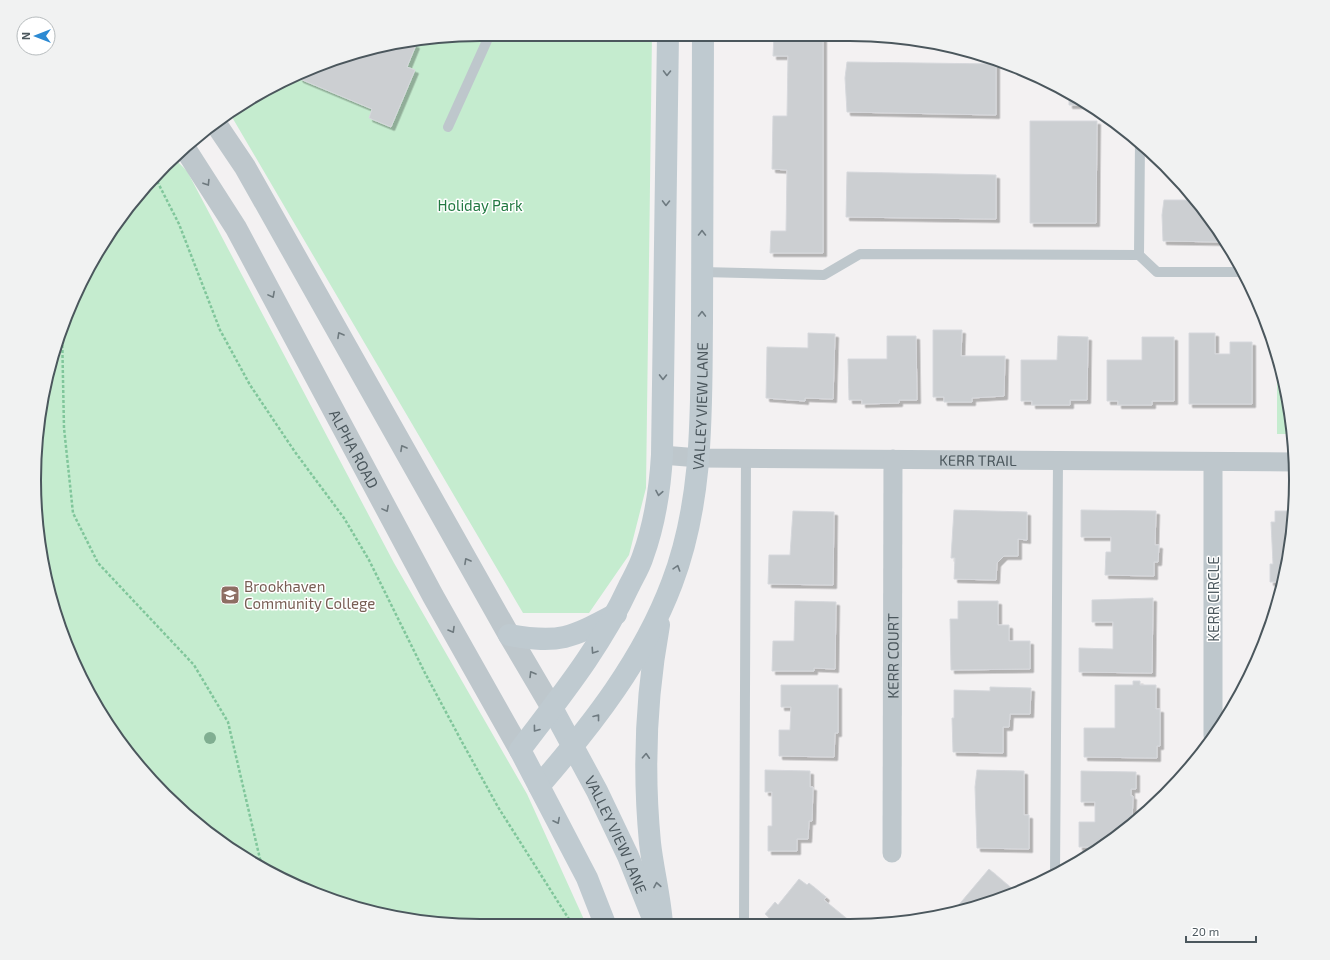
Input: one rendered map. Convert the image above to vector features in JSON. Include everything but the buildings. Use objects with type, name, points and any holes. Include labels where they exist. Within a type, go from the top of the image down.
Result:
[{"type":"main road","points":[[602,919],[587,878],[520,750],[573,681],[616,614],[643,557],[660,489],[662,455],[668,41]]},
{"type":"main road","name":"VALLEY VIEW LANE","points":[[539,786],[573,748],[610,699],[622,680],[663,604],[672,584],[687,539],[700,458],[703,41]]},
{"type":"main road","points":[[662,919],[661,904],[651,844],[645,775],[649,709],[657,635],[663,604]]},
{"type":"main road","points":[[509,635],[535,640],[554,640],[577,635],[616,614]]},
{"type":"main road","name":"VALLEY VIEW LANE","points":[[552,708],[597,791],[628,856],[653,919]]},
{"type":"street","points":[[219,128],[245,167],[509,635],[552,708]]},
{"type":"street","name":"ALPHA ROAD","points":[[188,153],[236,228],[432,596],[520,750]]},
{"type":"street","name":"KERR TRAIL","points":[[662,455],[700,458],[1288,462]]},
{"type":"street","name":"KERR COURT","points":[[892,853],[893,459]]},
{"type":"street","name":"KERR CIRCLE","points":[[1213,462],[1213,727]]},
{"type":"lane","points":[[448,127],[487,41]]},
{"type":"lane","points":[[1139,255],[1140,151]]},
{"type":"lane","points":[[702,272],[824,275],[860,254],[1139,255],[1157,272],[1236,272]]},
{"type":"lane","points":[[744,919],[746,458]]},
{"type":"lane","points":[[1055,868],[1058,461]]},
{"type":"path","points":[[158,183],[179,224],[220,330],[250,385],[295,452],[344,518],[369,560],[462,742],[498,807],[569,919]]},
{"type":"path","points":[[62,345],[64,428],[73,513],[98,563],[194,665],[228,722],[261,861]]},
{"type":"green space","name":"Holiday Park","points":[[480,41],[652,41],[646,488],[629,555],[589,613],[523,613],[232,118],[260,100],[312,74],[339,64],[394,49],[451,42]]},
{"type":"green space","name":"Brookhaven Community College","points":[[178,162],[187,171],[394,563],[527,794],[584,919],[451,918],[394,911],[339,896],[312,886],[260,860],[236,845],[191,810],[150,769],[115,724],[100,700],[74,648],[64,621],[49,566],[42,509],[41,480],[42,451],[49,394],[64,339],[74,312],[100,260],[132,213],[150,191]]},
{"type":"green space","points":[[1277,378],[1281,394],[1286,434],[1277,434]]},
{"type":"place","name":"Brookhaven Community College","points":[[230,595]]}]
